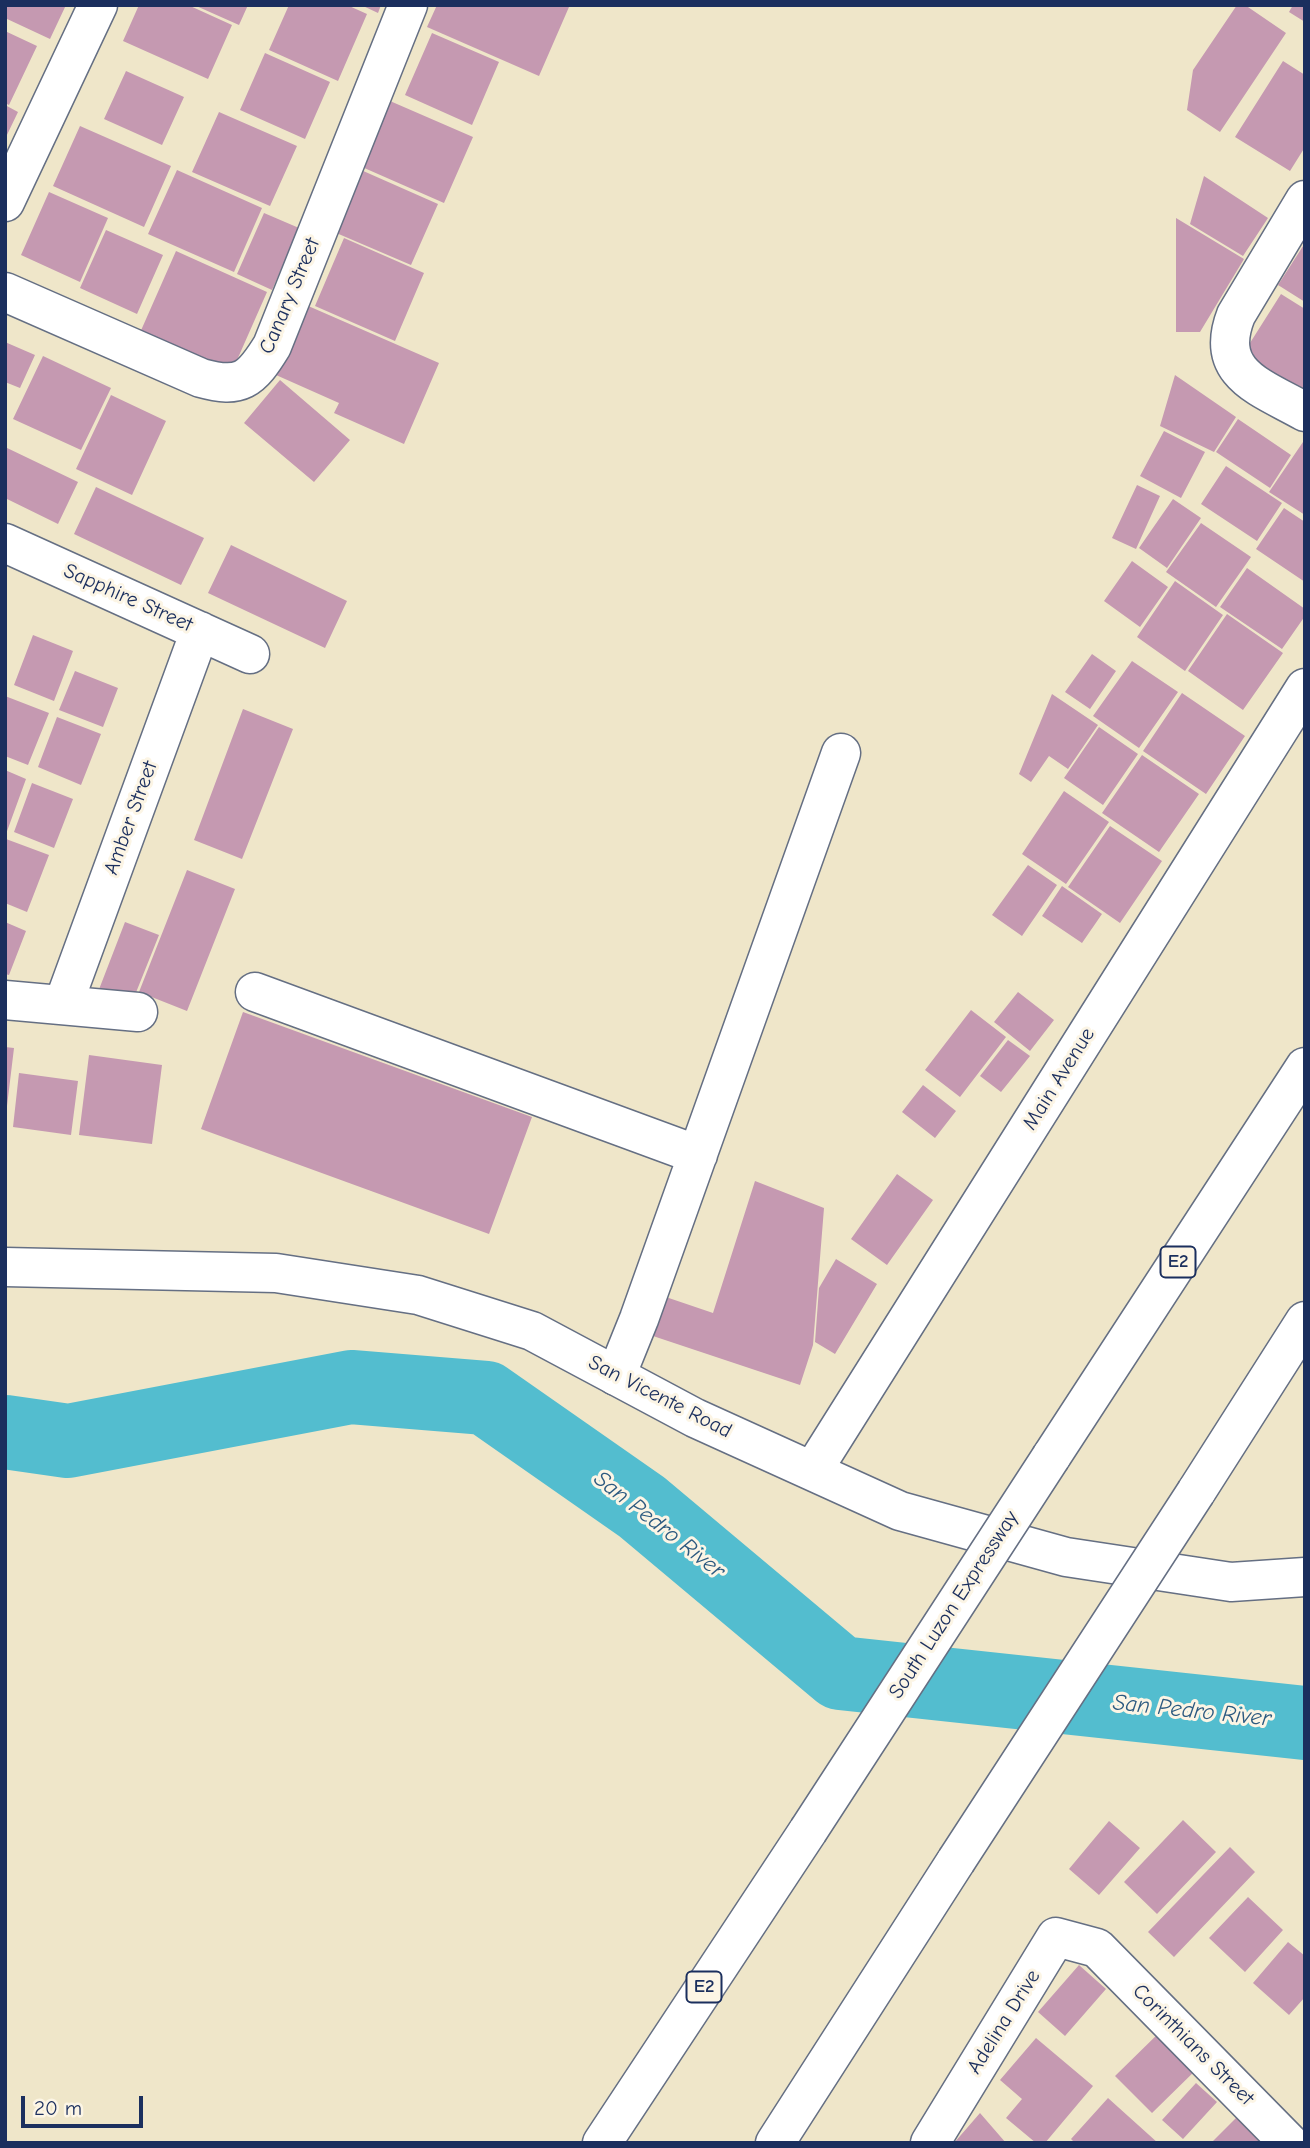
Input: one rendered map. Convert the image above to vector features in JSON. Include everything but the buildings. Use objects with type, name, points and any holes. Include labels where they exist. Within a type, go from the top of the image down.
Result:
[{"type":"main road","points":[[5,202],[98,5]]},
{"type":"main road","name":"Canary Street","points":[[5,292],[201,378],[224,384],[242,381],[258,369],[272,346],[408,5]]},
{"type":"main road","points":[[1305,200],[1236,315],[1228,335],[1228,354],[1255,384],[1305,412]]},
{"type":"main road","name":"Sapphire Street","points":[[5,543],[250,654]]},
{"type":"main road","name":"Amber Street","points":[[63,1005],[200,631]]},
{"type":"main road","name":"Main Avenue","points":[[813,1470],[1305,688]]},
{"type":"main road","points":[[616,1376],[841,753]]},
{"type":"main road","points":[[255,992],[698,1155]]},
{"type":"main road","points":[[5,1000],[138,1012]]},
{"type":"main road","name":"South Luzon Expressway","points":[[602,2143],[1305,1067]]},
{"type":"main road","name":"San Vicente Road","points":[[5,1267],[276,1273],[418,1295],[532,1331],[695,1418],[900,1511],[1066,1557],[1231,1582],[1305,1577]]},
{"type":"main road","points":[[775,2143],[1305,1321]]},
{"type":"main road","name":"Adelina Drive","points":[[930,2143],[1056,1937],[1097,1948]]},
{"type":"main road","name":"Corinthians Street","points":[[1097,1948],[1289,2143]]},
{"type":"waterway","name":"San Pedro River","points":[[5,1432],[68,1441],[351,1387],[486,1398],[642,1507],[840,1673],[1305,1723]]}]
